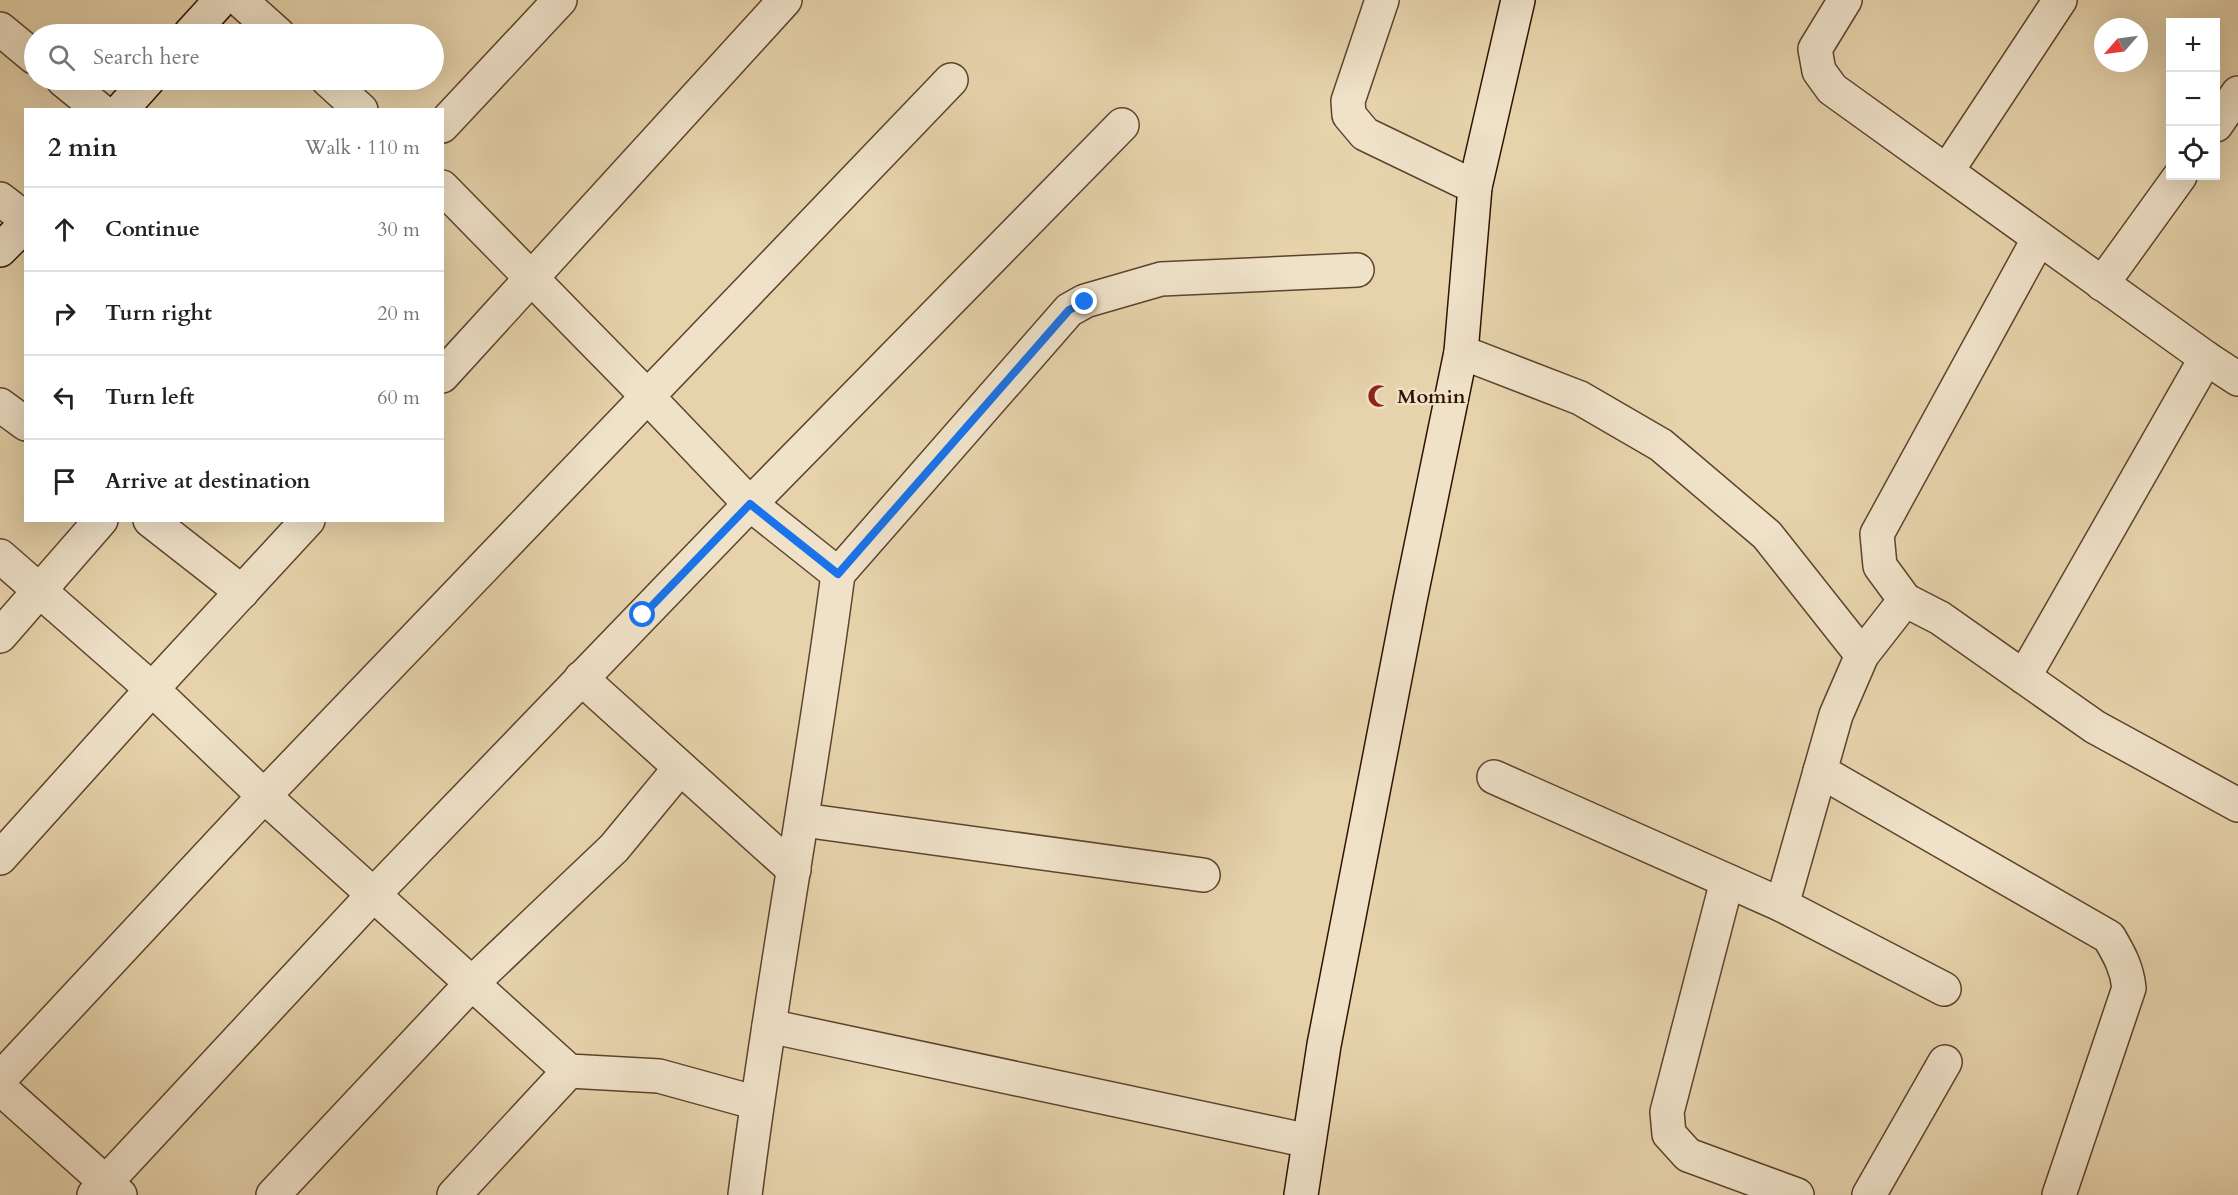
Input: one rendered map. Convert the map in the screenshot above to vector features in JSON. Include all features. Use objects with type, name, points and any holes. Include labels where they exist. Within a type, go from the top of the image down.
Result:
[{"type":"street","points":[[199,24],[221,0]]},
{"type":"street","points":[[240,0],[267,24]]},
{"type":"street","points":[[444,124],[560,0]]},
{"type":"street","points":[[444,374],[785,0]]},
{"type":"street","points":[[1382,0],[1348,101],[1349,115],[1365,134],[1475,187]]},
{"type":"street","points":[[1300,1195],[1335,987],[1461,352],[1475,187],[1518,0]]},
{"type":"street","points":[[1845,0],[1815,49],[1819,71],[1832,89],[2238,379]]},
{"type":"street","points":[[1947,171],[2060,0]]},
{"type":"street","points":[[0,29],[24,49]]},
{"type":"street","points":[[0,1079],[264,796],[951,80]]},
{"type":"street","points":[[75,90],[98,108]]},
{"type":"street","points":[[123,108],[139,90]]},
{"type":"street","points":[[339,90],[359,108]]},
{"type":"street","points":[[2220,119],[2238,93]]},
{"type":"street","points":[[0,1088],[107,1191],[374,894],[750,504],[1122,126]]},
{"type":"street","points":[[2102,284],[2177,180]]},
{"type":"street","points":[[444,189],[533,278],[750,504],[838,574]]},
{"type":"street","points":[[0,199],[24,217]]},
{"type":"street","points":[[0,250],[24,226]]},
{"type":"street","points":[[2039,238],[1877,534],[1880,566],[1905,600],[1940,618],[2095,727],[2238,805]]},
{"type":"street","points":[[745,1195],[757,1103],[821,703],[838,574],[1069,310],[1085,302],[1161,279],[1357,270]]},
{"type":"street","points":[[1461,352],[1580,398],[1661,445],[1767,536],[1862,655]]},
{"type":"street","points":[[2024,677],[2206,358]]},
{"type":"street","points":[[0,405],[24,423]]},
{"type":"street","points":[[0,636],[99,522]]},
{"type":"street","points":[[153,522],[242,592]]},
{"type":"street","points":[[0,858],[306,522]]},
{"type":"street","points":[[0,556],[152,689],[264,796],[569,1071],[659,1076],[757,1103]]},
{"type":"street","points":[[1782,905],[1836,715],[1862,655],[1905,600]]},
{"type":"street","points":[[581,678],[794,870]]},
{"type":"street","points":[[273,1195],[471,984],[614,848],[680,768]]},
{"type":"street","points":[[1820,771],[2109,937],[2121,957],[2127,971],[2129,988],[2059,1195]]},
{"type":"street","points":[[1494,777],[1782,905],[1944,989]]},
{"type":"street","points":[[802,820],[1203,875]]},
{"type":"street","points":[[1726,880],[1667,1112],[1669,1134],[1688,1155],[1797,1195]]},
{"type":"street","points":[[769,1026],[1309,1141]]},
{"type":"street","points":[[1869,1195],[1945,1062]]},
{"type":"street","points":[[454,1195],[569,1071]]},
{"type":"place","name":"Momin","points":[[1379,396]]},
{"type":"route","points":[[643,615],[750,504],[838,574],[1069,310],[1085,302]]}]
